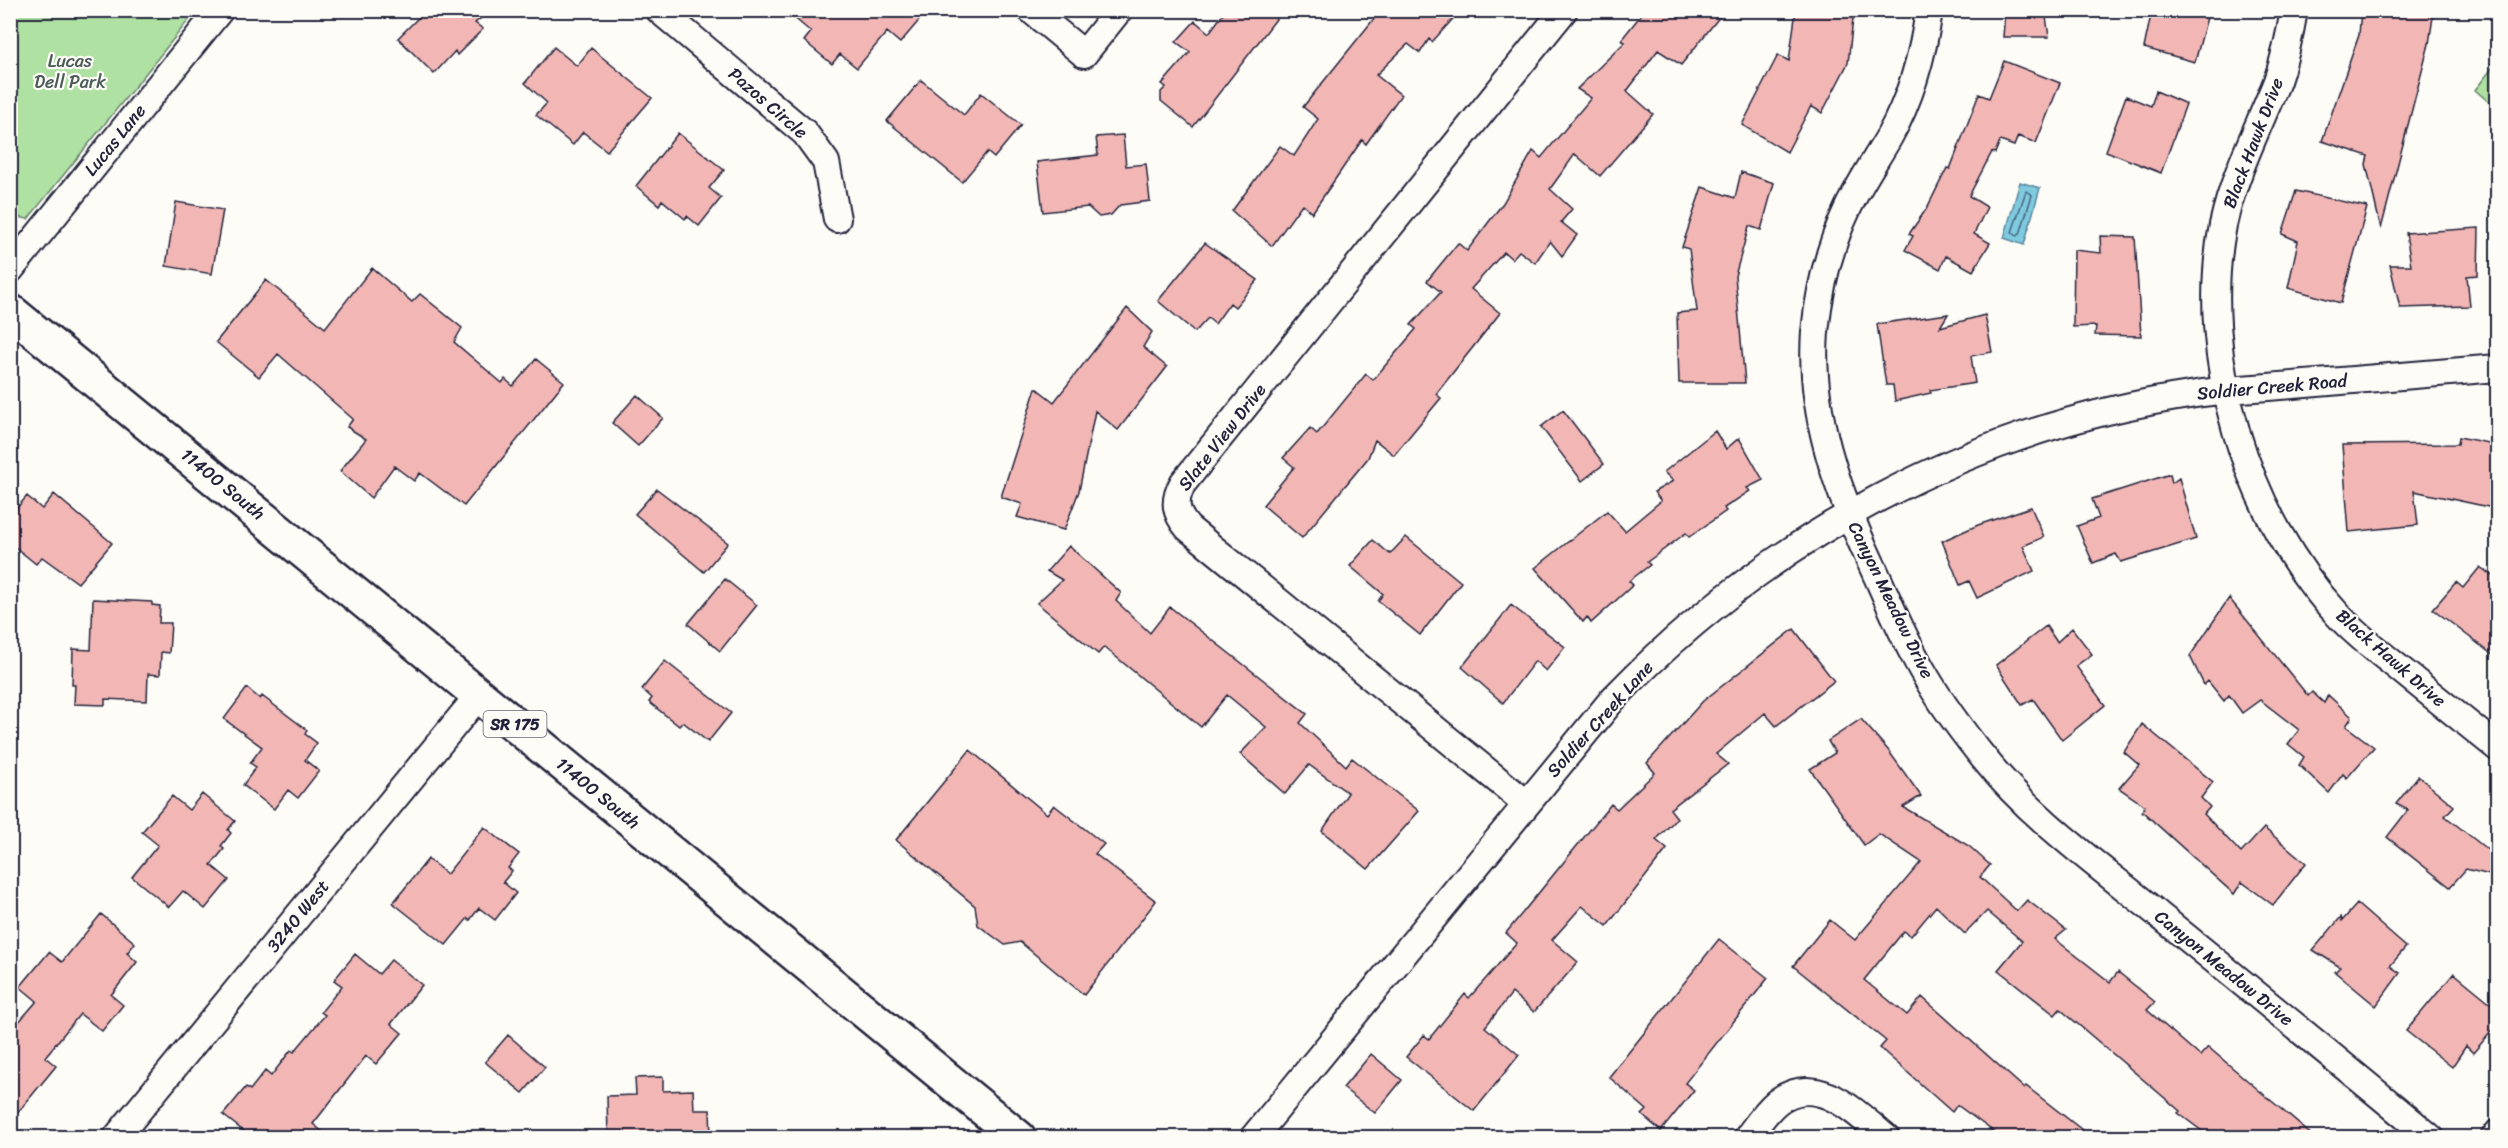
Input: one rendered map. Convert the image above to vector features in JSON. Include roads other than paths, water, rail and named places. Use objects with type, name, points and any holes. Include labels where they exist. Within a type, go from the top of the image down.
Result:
[{"type":"main road","name":"11400 South","points":[[10,311],[1019,1137]]},
{"type":"street","name":"Lucas Lane","points":[[10,270],[220,10]]},
{"type":"street","name":"Pazos Circle","points":[[659,10],[805,133],[826,162],[837,219]]},
{"type":"street","points":[[1031,10],[1084,54],[1119,10]]},
{"type":"street","name":"Slate View Drive","points":[[1526,803],[1188,528],[1179,519],[1176,507],[1177,495],[1183,483],[1564,10]]},
{"type":"street","name":"Canyon Meadow Drive","points":[[1929,10],[1921,58],[1913,84],[1890,135],[1846,213],[1834,242],[1819,302],[1815,344],[1816,397],[1822,429],[1849,515],[1920,666],[1959,726],[2012,790],[2074,846],[2432,1137]]},
{"type":"street","name":"Black Hawk Drive","points":[[2294,10],[2288,44],[2277,79],[2242,161],[2223,225],[2218,258],[2217,313],[2219,352],[2226,390],[2257,490],[2287,549],[2314,588],[2367,642],[2498,748]]},
{"type":"street","name":"Soldier Creek Road","points":[[2050,426],[2131,405],[2226,390],[2498,368]]},
{"type":"street","name":"Soldier Creek Lane","points":[[1252,1137],[1613,699],[1684,630],[1761,570],[1849,515],[1962,458],[2050,426]]},
{"type":"street","name":"3240 West","points":[[116,1137],[479,695]]},
{"type":"street","points":[[1747,1137],[1778,1101],[1804,1092],[1819,1092],[1832,1096],[1886,1137]]},
{"type":"street","points":[[2494,1137],[2498,1133]]},
{"type":"water","points":[[2020,182],[2040,188],[2024,245],[2004,238]]},
{"type":"park label","name":"Lucas Dell Park","points":[[70,71]]}]
